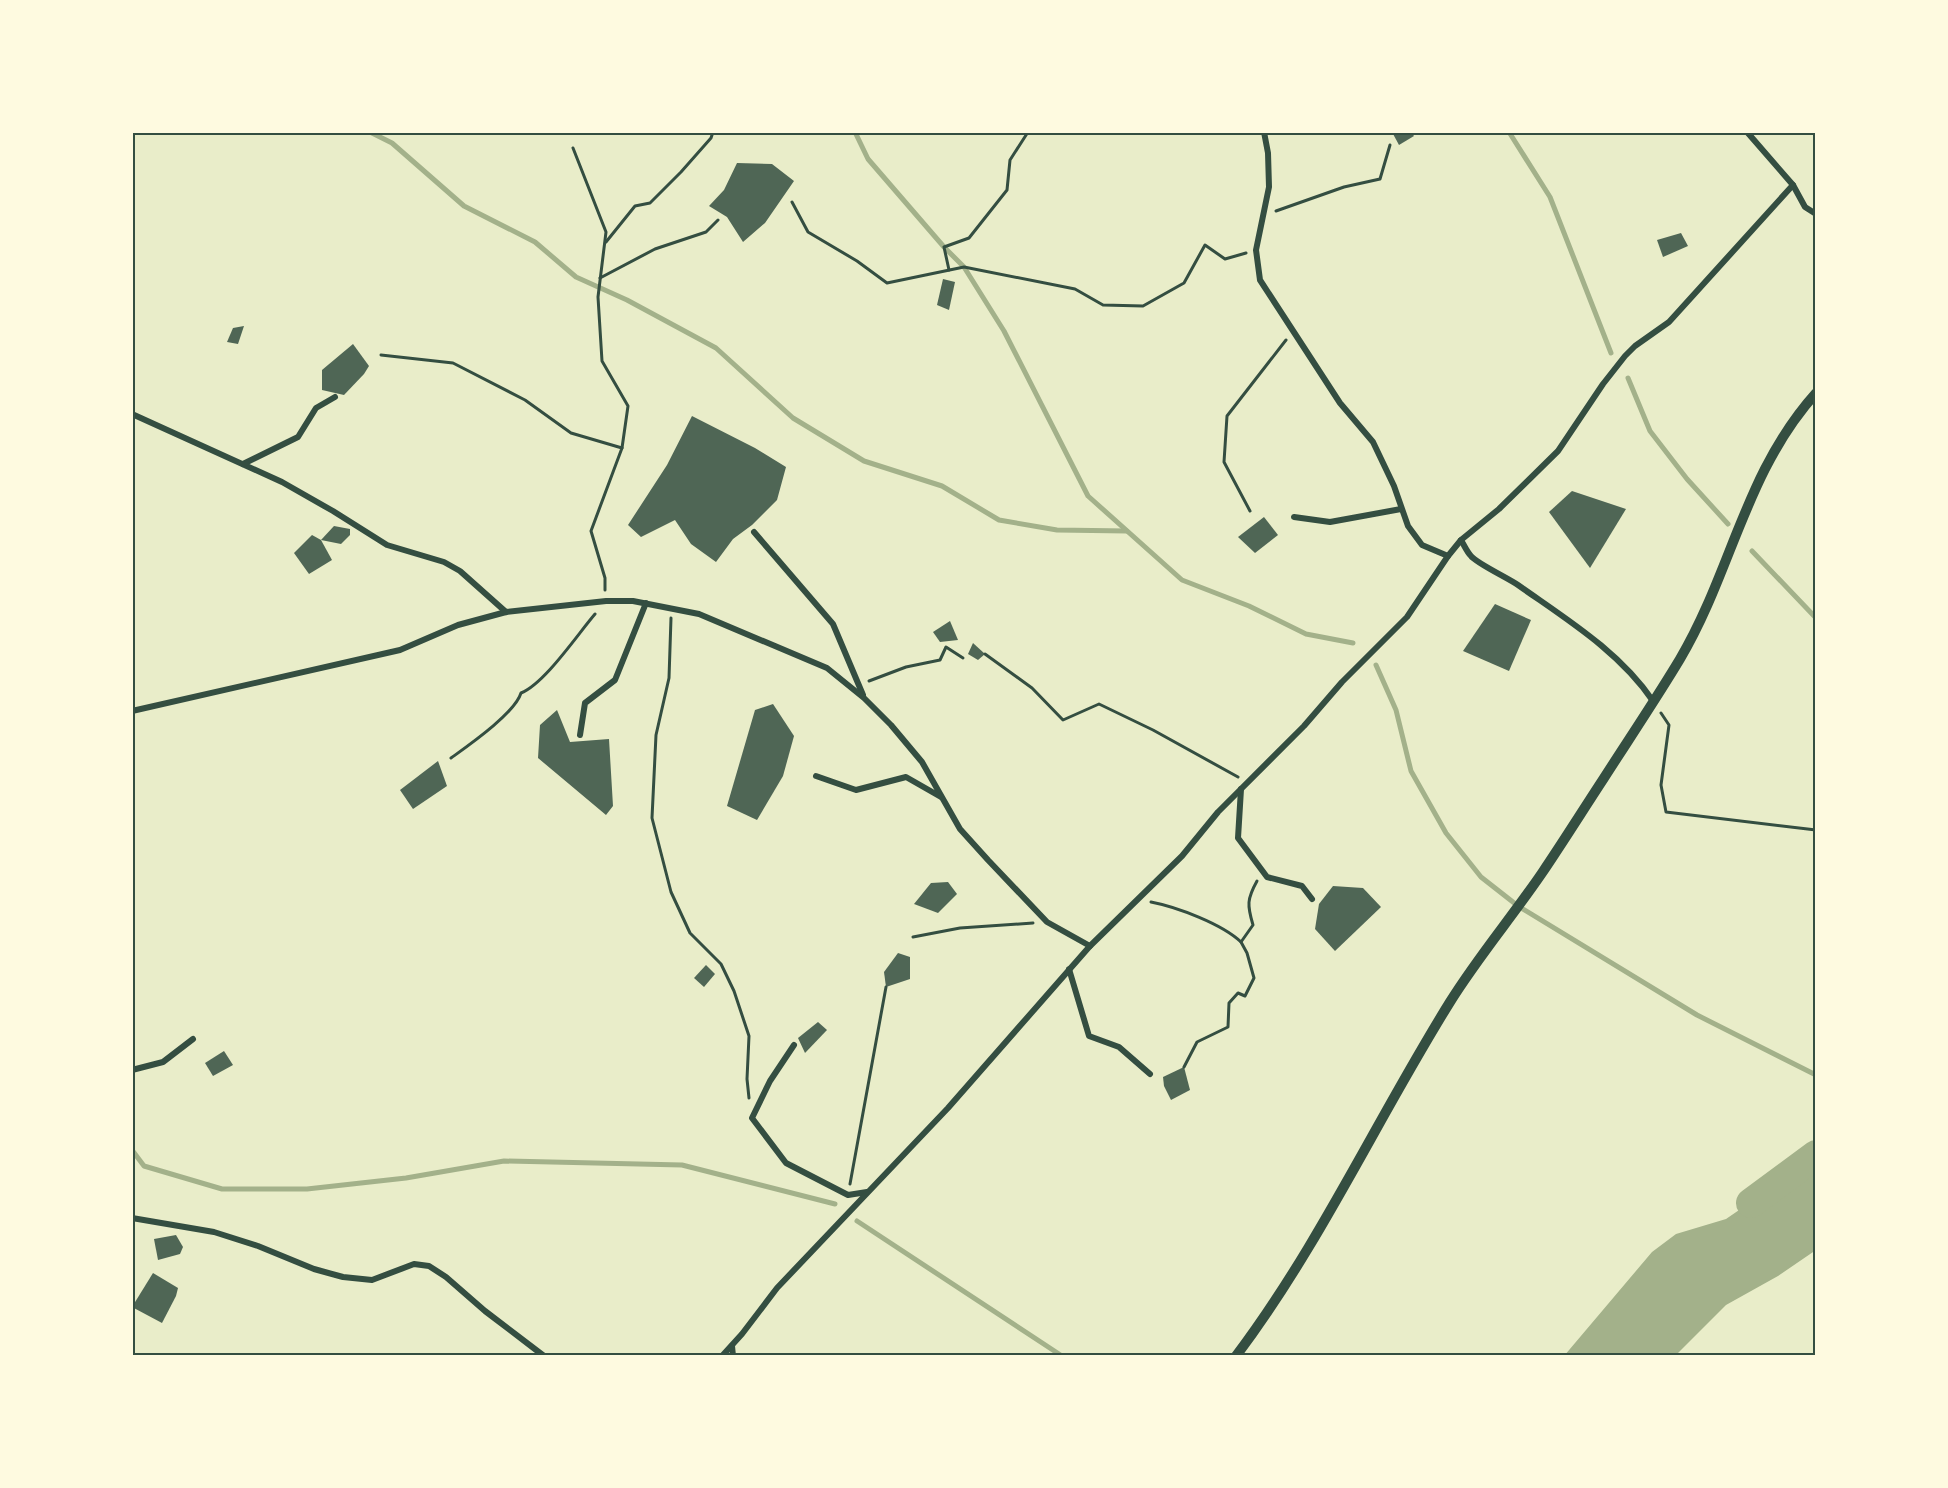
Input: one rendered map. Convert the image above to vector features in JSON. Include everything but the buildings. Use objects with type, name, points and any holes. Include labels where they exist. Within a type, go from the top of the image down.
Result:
[{"type":"street","points":[[1264,132],[1268,153],[1269,187],[1256,250],[1260,280],[1340,403],[1373,442],[1394,486],[1408,526],[1422,545],[1448,556]]},
{"type":"street","points":[[1748,132],[1793,185],[1805,207],[1816,214]]},
{"type":"street","points":[[722,1356],[777,1288],[948,1108],[1090,946],[1182,856],[1218,812],[1304,726],[1349,675],[1407,616],[1461,540],[1499,509],[1558,451],[1603,384],[1625,356],[1669,322],[1793,185]]},
{"type":"street","points":[[1236,1356],[1273,1305],[1346,1184],[1428,1037],[1467,975],[1542,874],[1681,657],[1701,618],[1752,494],[1791,423],[1816,393]]},
{"type":"street","points":[[243,464],[298,437],[316,408],[335,397]]},
{"type":"street","points":[[132,414],[306,495],[387,545],[444,562],[460,571],[506,612]]},
{"type":"street","points":[[1294,517],[1330,522],[1401,509]]},
{"type":"street","points":[[754,532],[833,624],[864,698]]},
{"type":"street","points":[[1461,540],[1472,558],[1511,580],[1584,631],[1636,679],[1653,701]]},
{"type":"street","points":[[132,711],[400,650],[458,625],[506,612],[606,601],[646,603],[699,614],[827,668],[864,698],[891,725],[922,762],[960,829],[1030,906],[1047,922],[1090,946]]},
{"type":"street","points":[[580,735],[585,703],[615,680],[646,603]]},
{"type":"street","points":[[816,776],[856,790],[906,777],[941,797]]},
{"type":"street","points":[[1241,789],[1238,838],[1267,877],[1302,886],[1312,899]]},
{"type":"street","points":[[1070,969],[1089,1036],[1119,1047],[1150,1074]]},
{"type":"street","points":[[132,1070],[163,1062],[193,1039]]},
{"type":"street","points":[[794,1045],[770,1081],[752,1118],[786,1163],[848,1195],[868,1192]]},
{"type":"street","points":[[132,1218],[214,1232],[258,1246],[314,1269],[343,1277],[372,1280],[414,1264],[429,1266],[446,1277],[485,1311],[544,1356]]},
{"type":"street","points":[[732,1346],[733,1356]]},
{"type":"path","points":[[605,243],[635,206],[650,203],[711,138],[713,132]]},
{"type":"path","points":[[949,270],[944,247],[969,238],[1007,190],[1010,160],[1028,132]]},
{"type":"path","points":[[1263,215],[1344,187],[1380,179],[1390,145]]},
{"type":"path","points":[[452,758],[488,730],[518,702],[521,693],[528,690],[559,658],[606,601],[605,578],[591,531],[622,448],[628,406],[602,361],[598,297],[606,232],[573,148]]},
{"type":"path","points":[[792,202],[808,232],[857,261],[887,283],[964,267],[1075,289],[1103,305],[1143,306],[1184,283],[1205,245],[1225,259],[1256,250]]},
{"type":"path","points":[[600,278],[655,249],[706,232],[718,220]]},
{"type":"path","points":[[1250,511],[1224,462],[1227,416],[1293,332]]},
{"type":"path","points":[[381,355],[453,363],[525,400],[571,433],[622,448]]},
{"type":"path","points":[[671,608],[669,678],[656,735],[652,818],[671,892],[690,933],[721,964],[734,991],[749,1036],[747,1079],[752,1118]]},
{"type":"path","points":[[859,685],[906,667],[940,660],[946,647],[963,658]]},
{"type":"path","points":[[985,654],[1032,688],[1063,720],[1099,704],[1153,730],[1248,783]]},
{"type":"path","points":[[1653,701],[1669,725],[1661,784],[1665,812],[1816,830]]},
{"type":"path","points":[[1241,942],[1253,925],[1248,897],[1262,871]]},
{"type":"path","points":[[1138,899],[1167,905],[1230,932],[1241,942],[1247,952],[1254,978],[1245,996],[1238,993],[1229,1003],[1228,1027],[1197,1042],[1184,1067]]},
{"type":"path","points":[[913,937],[960,928],[1047,922]]},
{"type":"path","points":[[848,1195],[886,987]]},
{"type":"shaded area","points":[[1816,1152],[1816,1250],[1778,1276],[1726,1305],[1675,1356],[1564,1356],[1652,1252],[1676,1234],[1726,1219],[1806,1164]]},
{"type":"waterway","points":[[370,132],[392,143],[464,206],[535,242],[576,277],[627,300],[716,348],[793,418],[864,461],[942,486],[999,520],[1057,530],[1127,531]]},
{"type":"waterway","points":[[855,132],[868,159],[964,267],[1004,331],[1088,496],[1182,580],[1249,606],[1306,634],[1353,643]]},
{"type":"waterway","points":[[1509,132],[1550,197],[1611,353]]},
{"type":"waterway","points":[[1628,378],[1650,431],[1687,479],[1728,524]]},
{"type":"waterway","points":[[1752,551],[1816,618]]},
{"type":"waterway","points":[[1376,665],[1396,710],[1411,771],[1446,833],[1481,877],[1518,906],[1697,1015],[1816,1075]]},
{"type":"waterway","points":[[132,1150],[144,1166],[222,1189],[307,1189],[406,1178],[504,1161],[682,1165],[835,1204]]},
{"type":"waterway","points":[[1751,1203],[1816,1155]]},
{"type":"waterway","points":[[857,1221],[1062,1356]]}]
